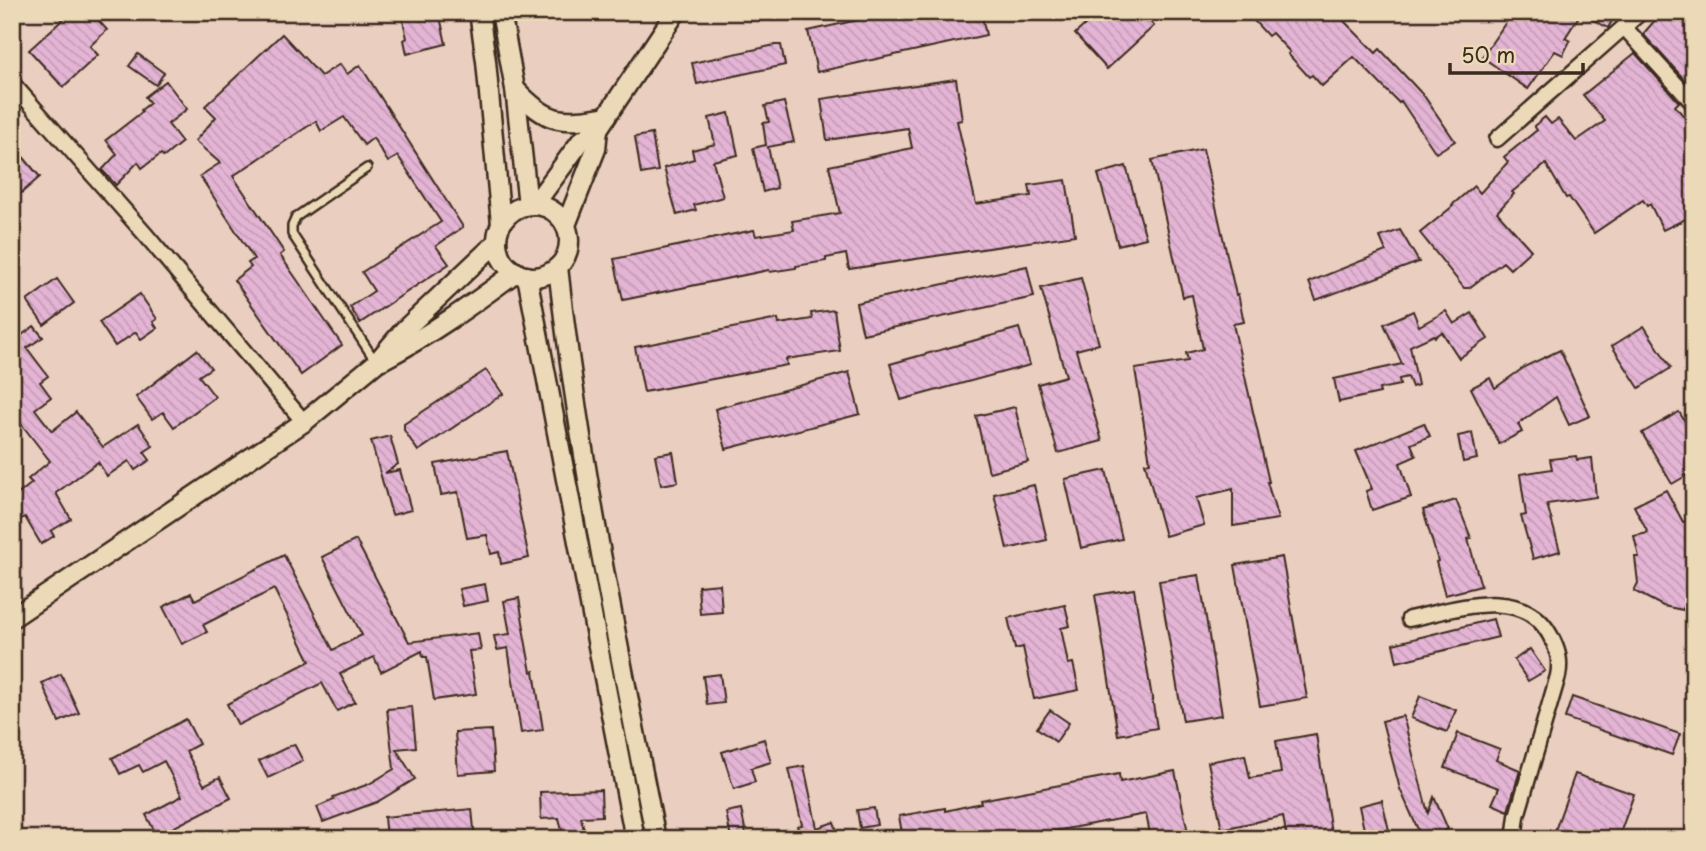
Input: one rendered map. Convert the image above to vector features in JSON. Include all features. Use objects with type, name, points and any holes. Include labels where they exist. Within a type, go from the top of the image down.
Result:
[{"type":"street","points":[[12,618],[303,422],[376,363],[404,330],[499,233],[508,215],[517,208],[544,206],[560,217],[566,225],[568,248],[558,267],[543,275],[521,274],[510,268],[501,256],[499,233],[486,61],[479,12]]},
{"type":"street","points":[[501,12],[531,205]]},
{"type":"street","points":[[531,205],[581,141],[603,122],[676,12]]},
{"type":"street","points":[[1497,139],[1641,12]]},
{"type":"street","points":[[1624,27],[1694,104]]},
{"type":"street","points":[[12,83],[153,244],[303,422]]},
{"type":"street","points":[[514,89],[531,106],[547,116],[560,120],[603,122]]},
{"type":"street","points":[[566,225],[596,149],[603,122]]},
{"type":"street","points":[[558,267],[582,451],[656,839]]},
{"type":"street","points":[[376,363],[414,344],[521,274]]},
{"type":"street","points":[[521,274],[635,839]]},
{"type":"street","points":[[1409,619],[1478,604],[1508,604],[1522,608],[1534,616],[1545,626],[1550,636],[1560,662],[1558,676],[1517,816],[1514,839]]},
{"type":"lane","points":[[367,168],[296,217],[292,234],[376,363]]},
{"type":"building","points":[[71,12],[91,12],[107,30],[90,46],[98,55],[63,87],[29,50]]},
{"type":"building","points":[[401,12],[439,12],[446,44],[407,54],[404,40],[407,38]]},
{"type":"building","points":[[894,12],[981,12],[986,35],[817,72],[808,31]]},
{"type":"building","points":[[1099,12],[1141,12],[1154,26],[1107,69],[1075,34]]},
{"type":"building","points":[[1246,12],[1335,12],[1376,53],[1380,49],[1424,96],[1455,141],[1436,153],[1401,101],[1399,103],[1354,57],[1322,86],[1312,75],[1309,77],[1272,33],[1268,36]]},
{"type":"building","points":[[1513,12],[1617,12],[1608,28],[1581,13],[1565,38],[1570,41],[1563,55],[1555,51],[1528,89],[1482,57]]},
{"type":"building","points":[[1662,12],[1694,12],[1692,88],[1643,34]]},
{"type":"building","points":[[282,34],[321,76],[340,64],[347,74],[360,65],[463,227],[436,246],[449,264],[360,323],[350,307],[374,291],[362,272],[441,222],[398,156],[388,162],[373,138],[364,145],[344,117],[321,131],[316,121],[233,176],[284,252],[280,255],[342,345],[301,375],[234,280],[251,267],[248,263],[254,259],[200,176],[220,163],[195,141],[216,117],[205,106]]},
{"type":"building","points":[[781,45],[785,65],[697,84],[692,63]]},
{"type":"building","points":[[1635,53],[1679,102],[1675,106],[1694,128],[1694,215],[1663,230],[1650,204],[1647,206],[1643,200],[1594,233],[1569,197],[1566,198],[1546,164],[1512,192],[1514,194],[1497,212],[1531,250],[1510,269],[1503,262],[1469,288],[1464,288],[1420,233],[1474,186],[1480,193],[1508,162],[1504,157],[1537,130],[1534,126],[1545,117],[1551,124],[1558,119],[1576,141],[1605,121],[1583,95]]},
{"type":"building","points":[[138,54],[164,73],[156,85],[129,66]]},
{"type":"building","points":[[956,79],[962,120],[957,121],[976,204],[1031,196],[1029,185],[1066,180],[1075,235],[849,269],[846,254],[796,268],[769,270],[623,300],[614,259],[754,230],[756,236],[794,230],[792,221],[840,213],[829,166],[912,148],[908,128],[827,140],[821,99]]},
{"type":"building","points":[[166,81],[187,109],[168,124],[182,142],[164,157],[161,154],[142,168],[138,162],[116,185],[102,170],[117,154],[106,140],[142,112],[150,103],[145,97]]},
{"type":"building","points":[[784,102],[794,142],[768,147],[777,188],[763,192],[753,148],[766,145],[763,123],[769,122],[765,106]]},
{"type":"building","points":[[729,113],[738,155],[713,161],[723,197],[694,205],[696,210],[677,215],[664,168],[694,159],[692,150],[715,144],[709,118]]},
{"type":"building","points":[[652,134],[658,171],[641,174],[635,137]]},
{"type":"building","points":[[1203,149],[1244,322],[1233,324],[1267,482],[1278,519],[1233,526],[1233,489],[1196,498],[1204,525],[1165,536],[1145,463],[1150,462],[1135,369],[1188,361],[1186,353],[1203,349],[1192,295],[1183,297],[1152,160]]},
{"type":"building","points":[[20,153],[40,177],[12,201],[12,160]]},
{"type":"building","points":[[1126,166],[1146,238],[1118,245],[1098,174]]},
{"type":"building","points":[[1400,230],[1419,262],[1316,300],[1309,282],[1386,251],[1380,237]]},
{"type":"building","points":[[1027,266],[1034,297],[863,334],[856,303]]},
{"type":"building","points":[[1081,278],[1099,344],[1076,350],[1102,441],[1058,453],[1038,384],[1066,376],[1041,288]]},
{"type":"building","points":[[57,279],[74,303],[44,325],[27,301]]},
{"type":"building","points":[[140,294],[157,319],[153,322],[157,328],[141,339],[136,332],[115,346],[99,322]]},
{"type":"building","points":[[834,310],[840,351],[786,359],[787,365],[644,392],[635,347],[778,319],[779,324],[812,319],[811,313]]},
{"type":"building","points":[[1413,311],[1419,326],[1446,311],[1454,324],[1472,313],[1488,339],[1459,358],[1442,332],[1435,337],[1434,335],[1410,346],[1418,385],[1412,387],[1408,377],[1399,379],[1400,385],[1379,389],[1380,393],[1339,402],[1334,379],[1402,364],[1384,324]]},
{"type":"building","points":[[34,326],[43,337],[27,348],[48,376],[40,382],[51,397],[35,409],[52,431],[76,412],[103,447],[138,424],[153,446],[144,452],[150,460],[135,470],[129,461],[107,476],[98,462],[56,493],[71,519],[51,531],[54,536],[41,544],[25,517],[21,519],[12,508],[12,499],[32,483],[28,479],[50,461],[12,412],[12,328],[19,337]]},
{"type":"building","points":[[1644,326],[1671,368],[1639,388],[1612,346]]},
{"type":"building","points":[[1019,328],[1030,365],[901,400],[890,364]]},
{"type":"building","points":[[197,350],[211,368],[199,376],[215,397],[174,427],[163,412],[152,419],[136,397]]},
{"type":"building","points":[[1560,350],[1590,416],[1569,425],[1556,397],[1518,424],[1522,432],[1499,444],[1471,388],[1490,378],[1495,388],[1526,366]]},
{"type":"building","points":[[486,370],[503,394],[418,451],[404,430],[404,424]]},
{"type":"building","points":[[849,372],[860,414],[726,449],[715,409]]},
{"type":"building","points":[[1015,407],[1028,462],[989,472],[976,416]]},
{"type":"building","points":[[1679,412],[1694,436],[1694,471],[1672,484],[1642,433]]},
{"type":"building","points":[[1424,423],[1430,436],[1411,444],[1416,456],[1400,463],[1411,497],[1372,510],[1366,491],[1372,489],[1356,451]]},
{"type":"building","points":[[1472,433],[1477,459],[1463,462],[1458,436]]},
{"type":"building","points":[[390,436],[398,464],[385,473],[400,470],[411,510],[392,515],[371,441]]},
{"type":"building","points":[[507,451],[529,558],[501,564],[499,552],[491,554],[487,535],[467,538],[458,492],[441,495],[435,464]]},
{"type":"building","points":[[673,452],[678,482],[661,485],[655,455]]},
{"type":"building","points":[[1576,456],[1577,460],[1592,458],[1596,497],[1547,504],[1560,551],[1533,559],[1521,516],[1526,515],[1520,474],[1552,469],[1550,459]]},
{"type":"building","points":[[1106,470],[1122,539],[1081,548],[1065,479]]},
{"type":"building","points":[[1034,485],[1047,540],[1007,549],[994,494]]},
{"type":"building","points":[[1666,490],[1683,522],[1694,519],[1694,607],[1684,605],[1683,610],[1663,606],[1634,591],[1638,583],[1635,557],[1639,557],[1634,536],[1648,533],[1634,506]]},
{"type":"building","points":[[1456,500],[1471,538],[1468,539],[1481,586],[1445,595],[1423,510]]},
{"type":"building","points":[[356,540],[409,642],[478,633],[481,650],[469,651],[476,694],[434,700],[427,657],[423,657],[422,651],[381,672],[374,657],[340,674],[355,702],[337,711],[322,683],[238,725],[227,704],[310,661],[274,589],[203,625],[207,632],[182,644],[163,607],[191,593],[195,600],[284,555],[333,650],[362,635],[322,557]]},
{"type":"building","points":[[1282,557],[1307,698],[1260,706],[1235,565]]},
{"type":"building","points":[[1199,575],[1222,715],[1183,721],[1159,581]]},
{"type":"building","points":[[485,584],[488,601],[463,606],[459,589]]},
{"type":"building","points":[[720,584],[722,612],[700,614],[698,586]]},
{"type":"building","points":[[1134,589],[1157,728],[1118,735],[1095,595]]},
{"type":"building","points":[[519,598],[543,730],[521,733],[508,648],[497,650],[494,636],[510,634],[504,601]]},
{"type":"building","points":[[1065,605],[1070,626],[1061,628],[1068,664],[1073,663],[1079,690],[1034,699],[1023,647],[1015,649],[1008,618]]},
{"type":"building","points":[[1493,619],[1498,637],[1397,662],[1393,644]]},
{"type":"building","points":[[1530,649],[1545,671],[1528,681],[1514,660]]},
{"type":"building","points":[[61,674],[79,713],[59,722],[42,683]]},
{"type":"building","points":[[720,674],[724,703],[707,705],[703,676]]},
{"type":"building","points":[[1420,696],[1456,710],[1447,732],[1411,718]]},
{"type":"building","points":[[1572,697],[1680,734],[1672,755],[1565,718]]},
{"type":"building","points":[[412,707],[416,747],[396,749],[415,779],[377,802],[323,822],[317,807],[334,800],[333,797],[369,784],[394,769],[387,709]]},
{"type":"building","points":[[1050,710],[1069,723],[1056,742],[1037,728]]},
{"type":"building","points":[[1403,716],[1428,813],[1434,797],[1448,829],[1444,831],[1447,839],[1418,839],[1420,834],[1400,789],[1382,721]]},
{"type":"building","points":[[186,719],[199,744],[186,751],[204,785],[220,777],[231,798],[157,836],[146,815],[182,796],[164,761],[143,772],[139,765],[120,774],[112,758]]},
{"type":"building","points":[[491,730],[494,771],[458,774],[455,732]]},
{"type":"building","points":[[1458,733],[1500,749],[1496,760],[1520,770],[1508,811],[1492,804],[1499,788],[1445,768]]},
{"type":"building","points":[[1316,734],[1332,839],[1287,839],[1283,816],[1222,829],[1208,762],[1245,755],[1250,778],[1281,773],[1276,741]]},
{"type":"building","points":[[764,739],[771,762],[751,768],[755,782],[734,789],[722,752]]},
{"type":"building","points":[[294,744],[303,761],[268,778],[259,761]]},
{"type":"building","points":[[804,766],[817,828],[834,822],[840,839],[793,839],[793,836],[800,834],[797,826],[802,825],[789,769]]},
{"type":"building","points":[[1175,771],[1189,837],[1151,839],[1146,814],[1012,839],[903,839],[899,816],[945,808],[945,811],[981,803],[980,800],[1119,774],[1120,782]]},
{"type":"building","points":[[1575,774],[1634,794],[1618,839],[1552,839]]},
{"type":"building","points":[[601,790],[602,816],[581,817],[586,839],[564,839],[559,818],[541,819],[540,792]]},
{"type":"building","points":[[1382,800],[1391,839],[1366,839],[1359,806]]},
{"type":"building","points":[[874,808],[877,825],[860,828],[857,810]]},
{"type":"building","points":[[472,809],[475,839],[386,839],[384,817]]},
{"type":"building","points":[[741,809],[747,839],[731,839],[726,812]]}]
